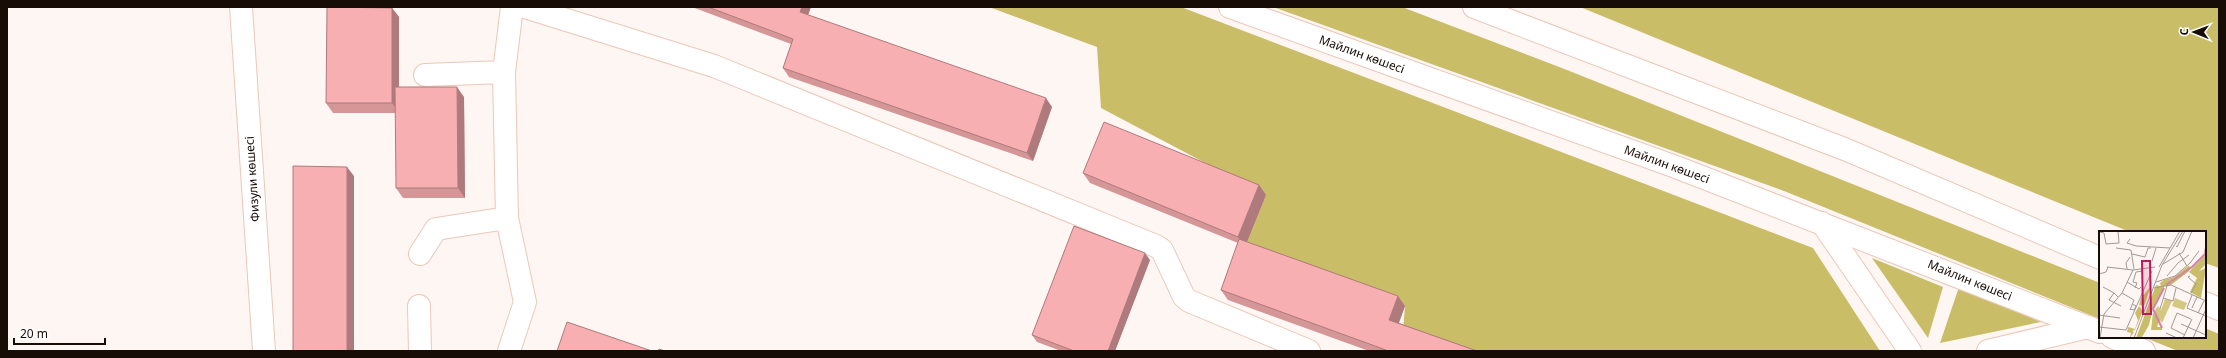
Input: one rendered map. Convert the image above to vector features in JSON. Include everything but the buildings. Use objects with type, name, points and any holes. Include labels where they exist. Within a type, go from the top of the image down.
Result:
[{"type":"main road","name":"Физули көшесі","points":[[240,7],[264,351]]},
{"type":"main road","points":[[508,351],[525,302],[507,218],[504,72],[512,7]]},
{"type":"main road","points":[[525,7],[714,66],[1156,246],[1162,250],[1184,297],[1189,301],[1309,351]]},
{"type":"main road","name":"Майлин көшесі","points":[[1230,7],[1676,167],[2094,329]]},
{"type":"main road","points":[[1474,7],[1847,150],[2099,258]]},
{"type":"main road","points":[[425,75],[504,72]]},
{"type":"main road","points":[[420,254],[436,229],[507,218]]},
{"type":"main road","points":[[1822,223],[1910,351]]},
{"type":"main road","points":[[2206,303],[2219,309]]},
{"type":"main road","points":[[419,306],[420,351]]},
{"type":"main road","points":[[1988,351],[2094,329]]},
{"type":"main road","points":[[2114,338],[2144,351]]},
{"type":"shaded area","points":[[989,7],[1181,7],[1813,248],[1880,351],[1456,351],[1403,332],[1405,306],[1245,247],[1266,195],[1101,108],[1097,47]]},
{"type":"shaded area","points":[[1273,7],[1402,7],[1567,70],[2099,283],[2099,319],[1784,191]]},
{"type":"shaded area","points":[[1580,7],[2219,7],[2219,268],[2206,263],[2206,231],[2128,231]]},
{"type":"shaded area","points":[[1872,258],[1943,287],[1928,338]]},
{"type":"shaded area","points":[[1959,287],[2041,322],[1940,343]]},
{"type":"shaded area","points":[[2206,328],[2219,334],[2219,351],[2178,351],[2146,338],[2206,338]]}]
